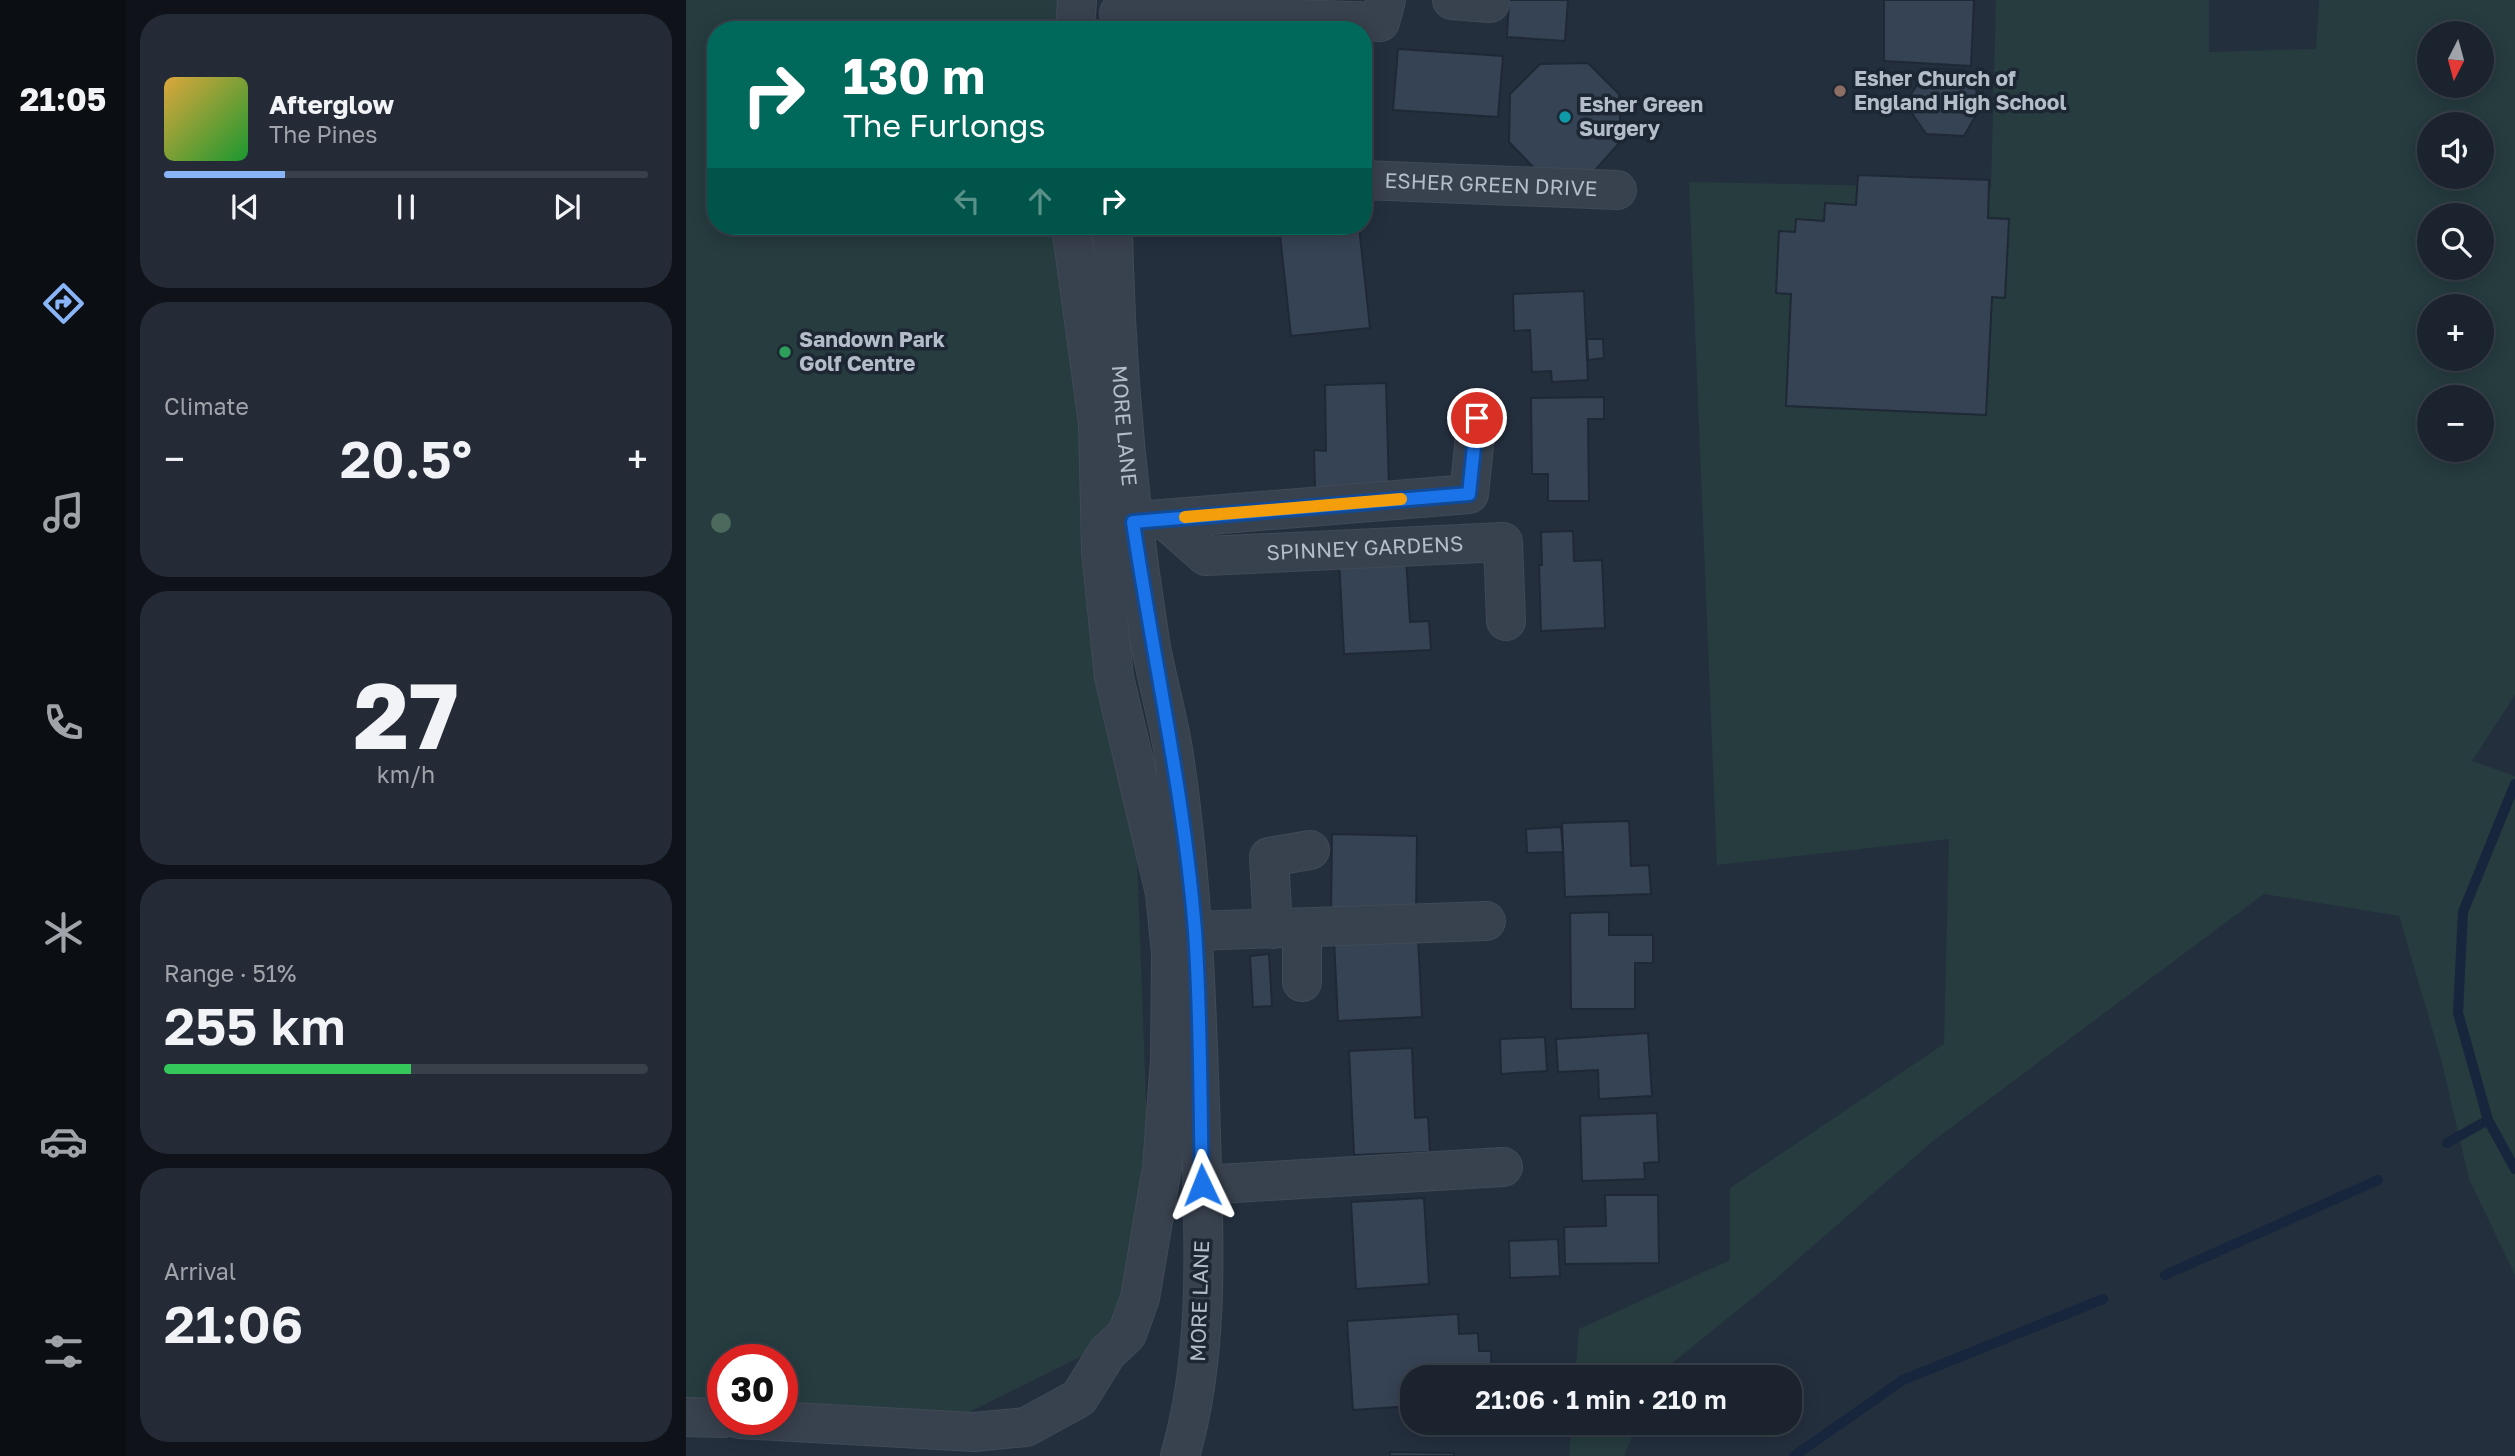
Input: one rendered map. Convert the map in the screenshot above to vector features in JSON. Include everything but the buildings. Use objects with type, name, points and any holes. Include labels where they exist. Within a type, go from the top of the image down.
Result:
[{"type":"street","points":[[1076,21],[1077,0]]},
{"type":"street","points":[[1372,22],[1380,22],[1386,0]]},
{"type":"street","points":[[1452,0],[1490,3]]},
{"type":"street","points":[[1119,14],[1195,21]]},
{"type":"street","name":"ESHER GREEN DRIVE","points":[[1372,180],[1617,190]]},
{"type":"street","points":[[798,1422],[974,1432],[1026,1427],[1079,1398],[1107,1353],[1127,1334],[1139,1298],[1162,1168],[1170,1060],[1171,953],[1165,892],[1114,677],[1101,552],[1098,423],[1072,235]]},
{"type":"street","name":"MORE LANE","points":[[1115,235],[1148,520],[1150,639],[1174,755],[1195,931],[1202,1185],[1201,1333],[1187,1454]]},
{"type":"street","points":[[1148,520],[1469,494],[1477,418]]},
{"type":"street","name":"SPINNEY GARDENS","points":[[1148,520],[1206,556],[1503,542],[1506,621]]},
{"type":"street","points":[[1302,982],[1269,857],[1310,850]]},
{"type":"street","points":[[1195,931],[1486,921]]},
{"type":"street","points":[[1202,1185],[1503,1167]]},
{"type":"street","points":[[686,1417],[707,1418]]},
{"type":"green space","points":[[686,0],[1084,0],[1084,21],[707,21],[707,235],[1096,235],[1129,643],[1152,1259],[1127,1334],[963,1415],[798,1408],[798,1344],[707,1344],[707,1403],[686,1402]]},
{"type":"green space","points":[[1996,0],[2209,0],[2209,52],[2316,49],[2319,0],[2515,0],[2515,695],[2472,761],[2515,776],[2515,1275],[2469,1179],[2441,1059],[2399,916],[2264,894],[1933,1141],[1765,1288],[1670,1365],[1576,1365],[1579,1329],[1730,1260],[1730,1188],[1944,1044],[1949,839],[1717,865],[1689,182],[1991,188]]},
{"type":"green space","points":[[1571,1435],[1633,1435],[1624,1456],[1569,1456]]},
{"type":"waterway","points":[[2515,784],[2463,912],[2458,1013],[2488,1120],[2515,1169]]},
{"type":"waterway","points":[[2447,1143],[2488,1120]]},
{"type":"waterway","points":[[2165,1275],[2378,1180]]},
{"type":"waterway","points":[[1794,1456],[1903,1380],[2103,1299]]},
{"type":"slow traffic","points":[[1185,517],[1401,499]]},
{"type":"place","name":"Esher Church of England High School","points":[[1840,91]]},
{"type":"place","name":"Esher Green Surgery","points":[[1565,117]]},
{"type":"place","name":"Sandown Park Golf Centre","points":[[785,352]]},
{"type":"route","points":[[1202,1185],[1195,931],[1174,755],[1150,639],[1133,522],[1469,494],[1477,418]]}]
